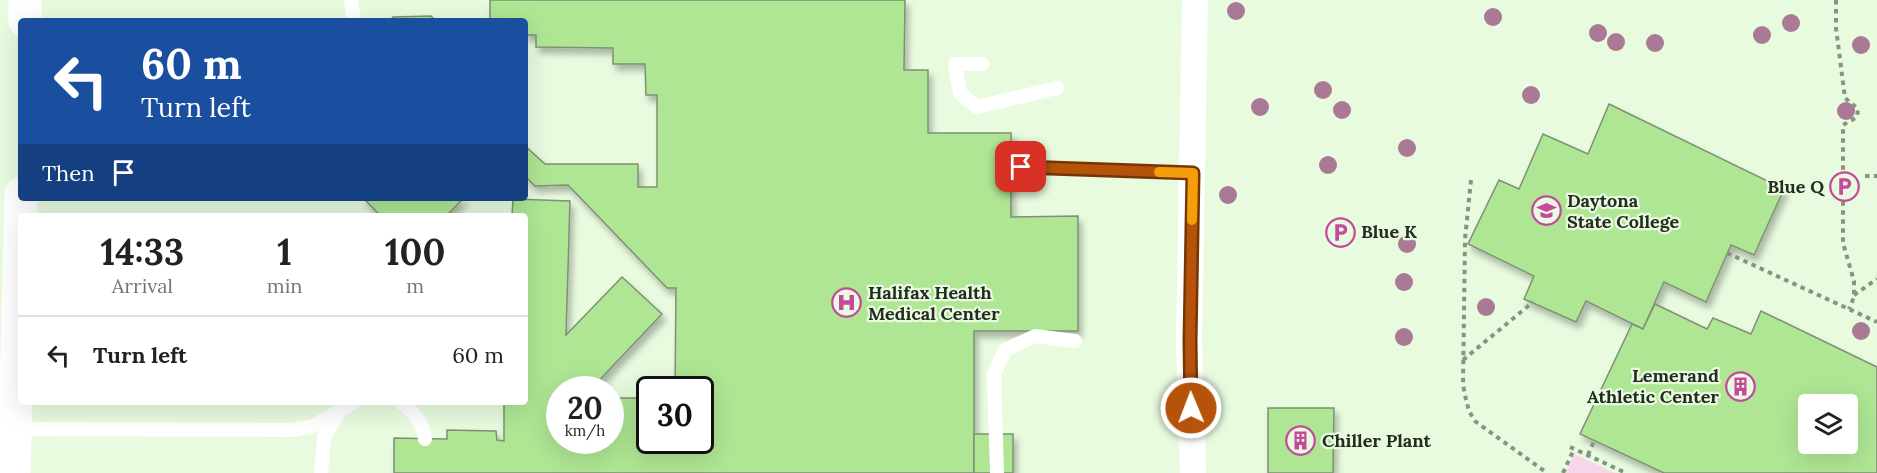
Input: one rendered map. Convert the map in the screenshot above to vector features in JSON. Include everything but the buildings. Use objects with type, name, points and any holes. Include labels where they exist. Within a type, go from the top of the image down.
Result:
[{"type":"main road","points":[[25,0],[25,18]]},
{"type":"main road","points":[[11,454],[18,272]]},
{"type":"street","points":[[1192,473],[1190,342],[1195,0]]},
{"type":"lane","points":[[351,0],[354,18]]},
{"type":"lane","points":[[982,64],[955,64],[960,93],[977,106],[1057,88]]},
{"type":"lane","points":[[1021,167],[1193,173]]},
{"type":"lane","points":[[997,473],[994,374],[1005,350],[1035,336],[1075,341]]},
{"type":"lane","points":[[11,454],[291,430],[314,426],[349,405]]},
{"type":"lane","points":[[404,405],[414,412],[423,427],[425,439]]},
{"type":"lane","points":[[321,473],[324,437],[340,410]]},
{"type":"path","points":[[1836,0],[1836,28],[1845,98],[1858,109],[1857,117],[1843,125],[1843,243],[1854,281],[1854,295],[1849,309]]},
{"type":"path","points":[[1865,176],[1877,176]]},
{"type":"path","points":[[1471,180],[1464,238],[1463,361],[1463,385],[1470,414],[1476,422],[1547,473]]},
{"type":"path","points":[[1727,253],[1877,322]]},
{"type":"path","points":[[1854,295],[1877,279]]},
{"type":"path","points":[[1463,361],[1533,302]]},
{"type":"path","points":[[1588,455],[1594,441]]},
{"type":"path","points":[[1563,473],[1572,448],[1626,473]]},
{"type":"shaded area","points":[[1574,454],[1615,473],[1566,473]]},
{"type":"slow traffic","points":[[1159,172],[1193,173],[1192,220]]},
{"type":"place","name":"Blue Q","points":[[1845,187]]},
{"type":"place","name":"Daytona State College","points":[[1546,211]]},
{"type":"place","name":"Blue K","points":[[1340,232]]},
{"type":"place","name":"Halifax Health Medical Center","points":[[847,303]]},
{"type":"place","name":"Lemerand Athletic Center","points":[[1740,386]]},
{"type":"place","name":"Chiller Plant","points":[[1301,441]]},
{"type":"route","points":[[1021,167],[1193,173],[1191,408]]}]
